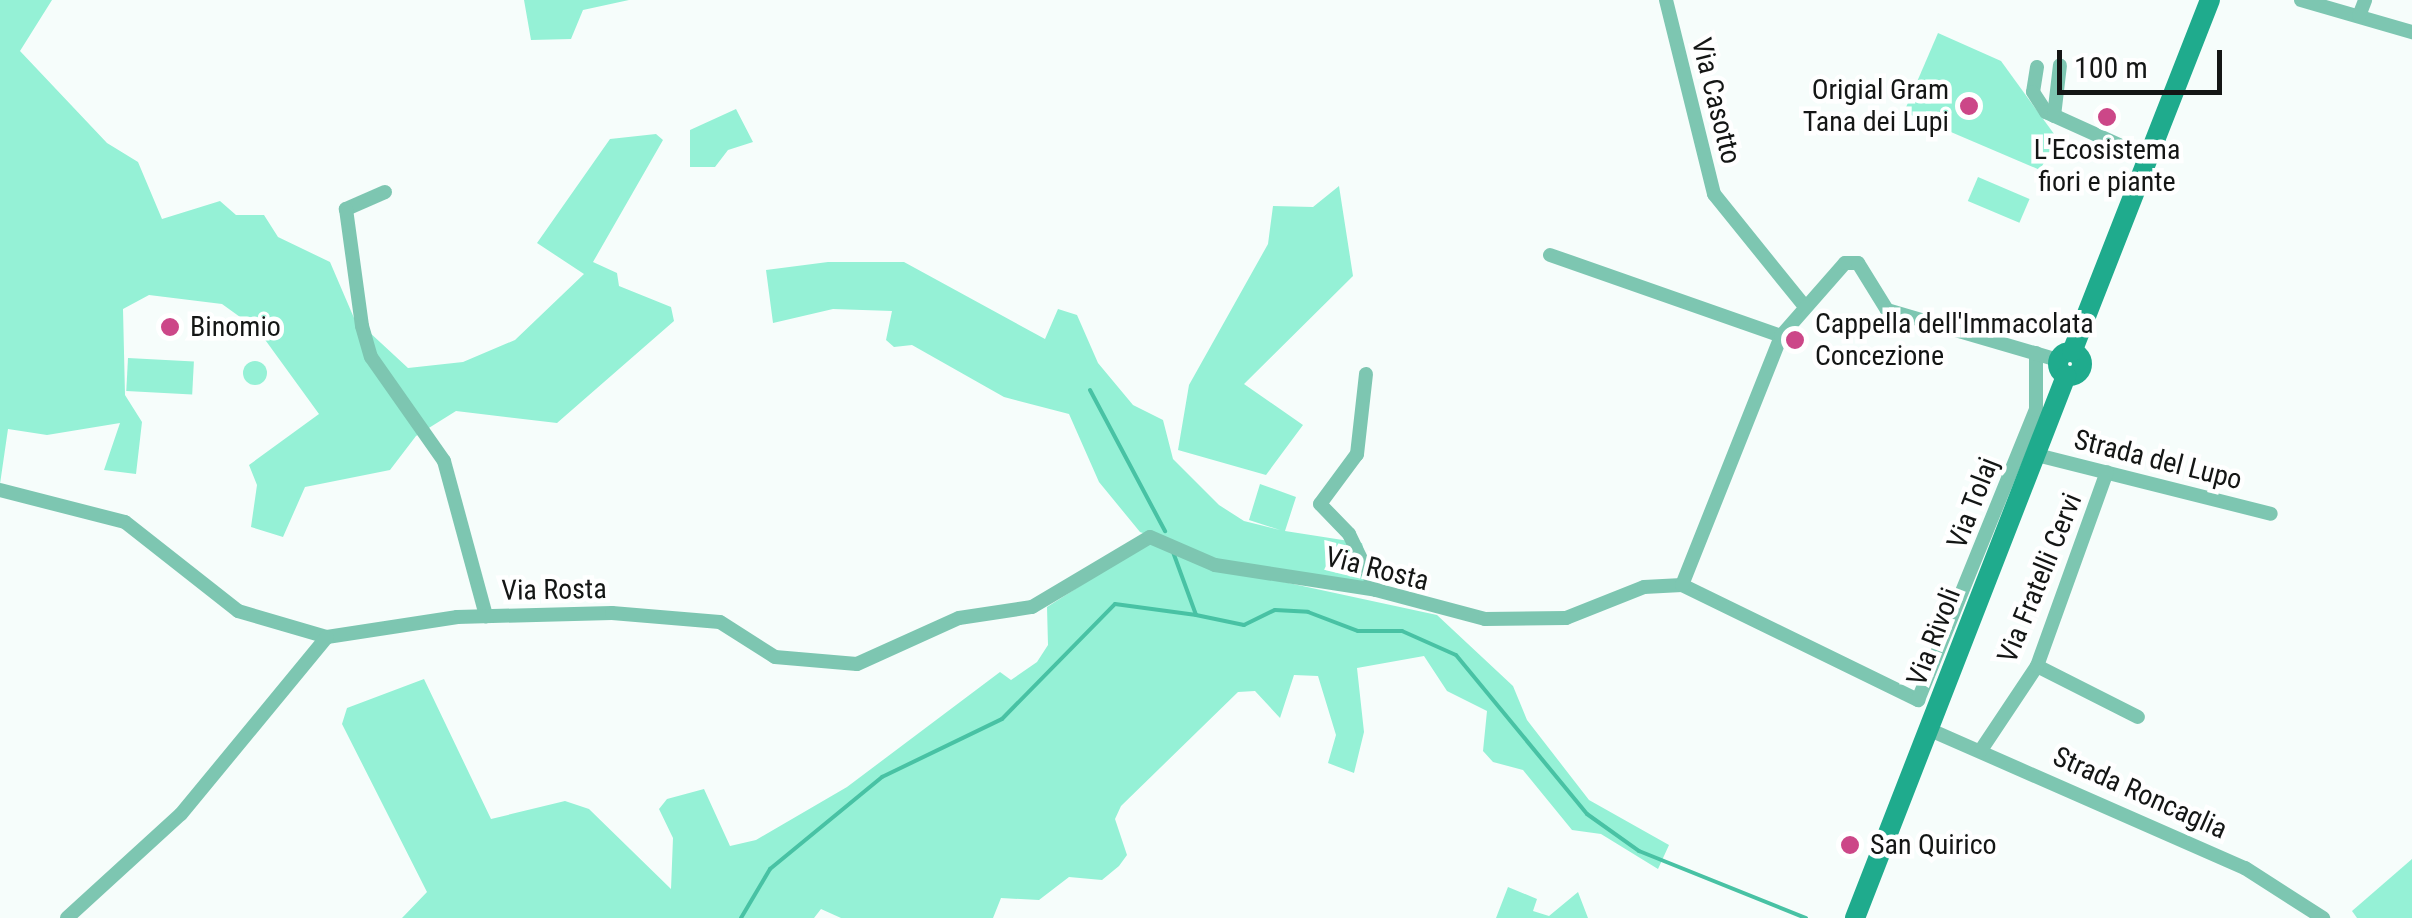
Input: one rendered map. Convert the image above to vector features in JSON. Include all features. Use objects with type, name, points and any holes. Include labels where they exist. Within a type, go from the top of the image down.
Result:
[{"type":"street","name":"Via Casotto","points":[[1666,0],[1714,194],[1802,302]]},
{"type":"street","name":"Via Rivoli","points":[[1855,918],[2065,363],[2210,0]]},
{"type":"street","points":[[2301,0],[2412,32]]},
{"type":"street","points":[[2359,16],[2365,0]]},
{"type":"street","points":[[2054,116],[2060,65]]},
{"type":"street","points":[[2037,66],[2033,92],[2054,116],[2148,158]]},
{"type":"street","name":"Via Rosta","points":[[385,192],[346,210],[362,326],[371,357],[444,461],[486,616]]},
{"type":"street","points":[[1550,254],[1781,336]]},
{"type":"street","points":[[1682,586],[1781,336],[1802,302],[1854,260],[1886,310],[2065,363]]},
{"type":"street","name":"Via Tolaj","points":[[1682,586],[1918,700],[2036,410],[2036,353]]},
{"type":"street","points":[[1366,374],[1357,454],[1320,504],[1349,534],[1376,590]]},
{"type":"street","name":"Strada del Lupo","points":[[2033,454],[2271,514]]},
{"type":"street","name":"Via Fratelli Cervi","points":[[1980,750],[2036,666],[2107,472]]},
{"type":"street","name":"Via Rosta","points":[[0,490],[125,522],[238,611],[327,638],[486,616],[696,618],[734,629],[775,657],[857,664],[959,618],[1032,608],[1150,538],[1216,565],[1376,590],[1520,622],[1682,586]]},
{"type":"street","points":[[68,918],[181,814],[327,638]]},
{"type":"street","points":[[2036,666],[2138,717]]},
{"type":"street","name":"Strada Roncaglia","points":[[1928,729],[2245,868],[2323,918]]},
{"type":"green space","points":[[0,0],[52,0],[20,51],[107,143],[138,162],[162,219],[220,201],[236,215],[264,215],[278,237],[330,262],[354,318],[408,368],[463,362],[515,340],[584,274],[537,243],[610,139],[656,134],[663,140],[593,262],[617,273],[619,286],[671,307],[674,321],[557,423],[456,411],[416,436],[390,470],[305,487],[283,537],[251,527],[257,485],[249,465],[319,414],[258,330],[222,304],[149,295],[123,309],[125,395],[142,422],[136,474],[104,470],[120,423],[47,435],[8,429],[0,484]]},
{"type":"green space","points":[[524,0],[629,0],[583,10],[571,39],[531,40]]},
{"type":"green space","name":"Origial Gram Tana dei Lupi","points":[[1938,33],[2001,61],[2057,138],[2040,170],[1904,112]]},
{"type":"green space","points":[[736,109],[753,142],[728,150],[715,167],[690,167],[690,130]]},
{"type":"green space","points":[[1978,177],[2030,199],[2019,223],[1968,201]]},
{"type":"green space","points":[[1339,186],[1353,276],[1244,384],[1303,425],[1266,475],[1178,450],[1189,385],[1268,244],[1273,206],[1313,207]]},
{"type":"green space","points":[[828,262],[904,262],[1045,339],[1058,309],[1077,315],[1098,363],[1133,405],[1163,420],[1173,459],[1219,505],[1244,521],[1280,530],[1249,520],[1260,484],[1296,497],[1285,531],[1362,543],[1371,583],[1224,562],[1140,532],[1099,482],[1069,414],[1004,397],[912,345],[894,347],[886,340],[892,311],[833,309],[773,323],[766,270]]},
{"type":"green space","points":[[128,358],[194,361],[192,394],[126,391]]},
{"type":"green space","points":[[255,361],[264,364],[264,382],[255,385],[246,382],[243,373],[246,364]]},
{"type":"green space","points":[[1152,540],[1214,567],[1437,615],[1513,686],[1527,720],[1589,800],[1669,845],[1658,869],[1601,834],[1572,830],[1523,770],[1493,762],[1483,751],[1487,711],[1447,691],[1424,656],[1357,668],[1364,732],[1354,773],[1328,763],[1336,735],[1318,676],[1294,675],[1280,718],[1255,691],[1238,692],[1121,806],[1115,819],[1127,855],[1119,866],[1102,880],[1069,877],[1039,900],[1001,898],[993,918],[841,918],[821,909],[814,918],[402,918],[427,892],[342,724],[347,708],[424,679],[491,819],[565,801],[589,809],[671,889],[673,838],[659,809],[667,799],[704,789],[730,846],[756,840],[847,787],[1000,672],[1011,680],[1037,662],[1048,645],[1047,607]]},
{"type":"green space","points":[[2412,859],[2412,918],[2357,918],[2352,911]]},
{"type":"green space","points":[[1508,887],[1537,899],[1533,911],[1549,916],[1578,892],[1588,918],[1496,918]]},
{"type":"waterway","points":[[1090,390],[1165,531]]},
{"type":"waterway","points":[[1173,552],[1196,615],[1244,625],[1275,610],[1308,612],[1358,631],[1402,631],[1456,655],[1587,814],[1639,851],[1806,918]]},
{"type":"waterway","points":[[741,918],[770,869],[882,777],[1002,719],[1115,604],[1196,615]]},
{"type":"place","name":"Origial Gram Tana dei Lupi","points":[[1969,106]]},
{"type":"place","name":"L'Ecosistema fiori e piante","points":[[2107,117]]},
{"type":"place","name":"Binomio","points":[[170,327]]},
{"type":"place","name":"Cappella dell'Immacolata Concezione","points":[[1795,340]]},
{"type":"place","name":"San Quirico","points":[[1850,845]]}]
